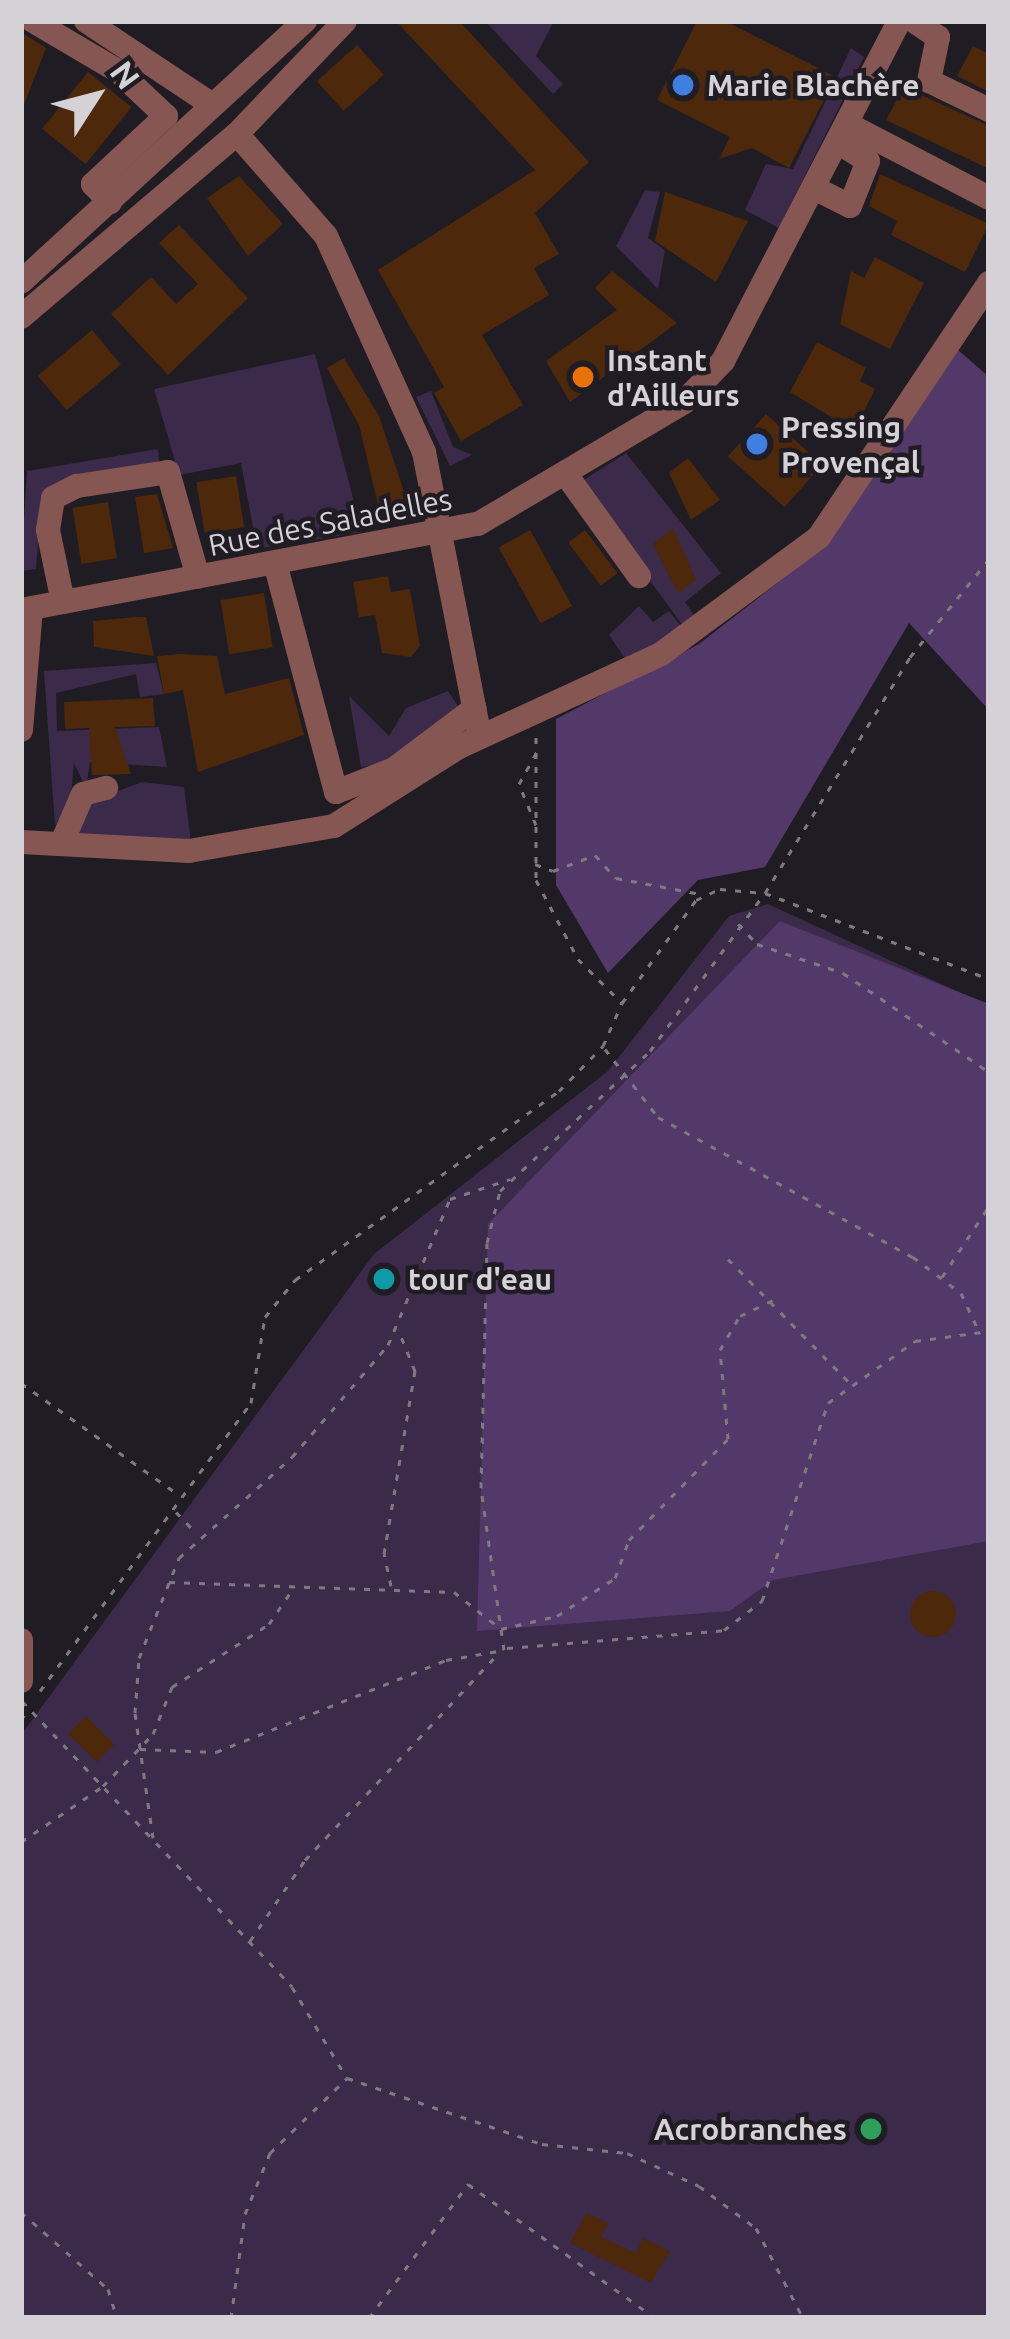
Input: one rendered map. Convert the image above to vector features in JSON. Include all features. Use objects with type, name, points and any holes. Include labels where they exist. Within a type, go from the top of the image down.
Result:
[{"type":"street","points":[[33,21],[118,71],[166,116],[93,184],[110,202]]},
{"type":"street","points":[[86,21],[209,107],[340,261],[447,532],[480,736]]},
{"type":"street","points":[[21,282],[305,21]]},
{"type":"street","points":[[21,317],[232,130],[345,21]]},
{"type":"street","name":"Rue des Saladelles","points":[[26,609],[447,532],[565,473],[704,383],[814,188],[899,21]]},
{"type":"street","points":[[914,21],[938,37],[929,80],[989,110]]},
{"type":"street","points":[[209,107],[232,130]]},
{"type":"street","points":[[814,188],[850,206],[868,161],[842,133]]},
{"type":"street","points":[[842,133],[989,198]]},
{"type":"street","points":[[21,842],[63,840],[189,851],[334,826],[480,736],[532,717],[726,615],[819,538],[989,283]]},
{"type":"street","points":[[62,602],[48,530],[52,498],[77,486],[168,472],[198,577]]},
{"type":"street","points":[[565,473],[639,576]]},
{"type":"street","points":[[274,563],[336,792],[394,769],[475,708]]},
{"type":"street","points":[[21,730],[26,609]]},
{"type":"street","points":[[63,840],[83,794],[106,788]]},
{"type":"street","points":[[21,1640],[21,1681]]},
{"type":"path","points":[[153,1841],[140,1748],[139,1658],[170,1582],[197,1534],[292,1457],[398,1328],[450,1199],[512,1179],[627,1075],[736,923],[765,893],[794,830],[989,559]]},
{"type":"path","points":[[532,717],[539,751],[535,864],[549,913],[622,1003]]},
{"type":"path","points":[[538,828],[519,784],[539,751]]},
{"type":"path","points":[[535,864],[553,871],[595,855],[616,878],[702,894],[765,893],[989,979]]},
{"type":"path","points":[[21,1720],[179,1496],[251,1403],[265,1316],[295,1280],[468,1162],[602,1046],[622,1003],[702,894]]},
{"type":"path","points":[[736,923],[757,944],[843,974],[989,1072]]},
{"type":"path","points":[[602,1046],[658,1118],[941,1279],[978,1330]]},
{"type":"path","points":[[504,1650],[481,1488],[487,1243],[512,1179]]},
{"type":"path","points":[[941,1279],[989,1206]]},
{"type":"path","points":[[728,1259],[777,1298],[850,1384]]},
{"type":"path","points":[[501,1629],[557,1616],[615,1578],[629,1540],[728,1438],[720,1350],[740,1316],[777,1298]]},
{"type":"path","points":[[391,1588],[384,1554],[415,1371],[398,1328]]},
{"type":"path","points":[[250,1941],[320,1843],[472,1671],[521,1639],[724,1630],[742,1616],[779,1557],[811,1435],[850,1384],[916,1341],[989,1331]]},
{"type":"path","points":[[21,1383],[179,1496]]},
{"type":"path","points":[[176,1512],[197,1534]]},
{"type":"path","points":[[170,1582],[454,1592],[501,1629]]},
{"type":"path","points":[[21,1842],[103,1786],[140,1748],[172,1687],[269,1624],[293,1588]]},
{"type":"path","points":[[140,1748],[216,1752],[446,1660],[504,1650]]},
{"type":"path","points":[[29,1708],[250,1941],[346,2078],[542,2144],[627,2153],[699,2186],[756,2228],[803,2318]]},
{"type":"path","points":[[231,2318],[245,2214],[271,2153],[346,2078]]},
{"type":"path","points":[[369,2318],[468,2184],[656,2318]]},
{"type":"path","points":[[21,2212],[108,2289],[117,2318]]},
{"type":"shaded area","points":[[485,21],[554,21],[536,56],[563,84],[553,94]]},
{"type":"shaded area","points":[[851,48],[864,57],[779,228],[745,210],[766,164],[793,169]]},
{"type":"shaded area","points":[[645,190],[660,192],[648,238],[665,250],[658,289],[616,246]]},
{"type":"shaded area","points":[[958,350],[989,377],[989,710],[909,623],[765,867],[698,880],[608,973],[556,885],[556,719],[699,644],[812,556]]},
{"type":"shaded area","points":[[315,354],[362,532],[257,549],[241,463],[179,475],[154,389]]},
{"type":"shaded area","points":[[431,391],[453,447],[472,455],[450,466],[416,397]]},
{"type":"shaded area","points":[[158,449],[159,462],[40,514],[36,569],[21,571],[27,471]]},
{"type":"shaded area","points":[[626,453],[721,573],[685,602],[694,615],[683,626],[579,483]]},
{"type":"shaded area","points":[[639,606],[653,622],[669,611],[684,630],[628,663],[609,635]]},
{"type":"shaded area","points":[[156,663],[164,694],[140,697],[136,674],[56,693],[57,731],[159,727],[167,767],[90,762],[86,788],[74,763],[69,817],[55,825],[44,671]]},
{"type":"shaded area","points":[[448,691],[459,708],[388,762],[361,767],[349,696],[389,736],[406,708]]},
{"type":"shaded area","points":[[142,782],[184,787],[191,843],[74,835],[89,802]]},
{"type":"shaded area","points":[[768,904],[989,1006],[989,2318],[21,2318],[21,1735],[374,1254],[608,1071],[729,916]]},
{"type":"shaded area","points":[[780,921],[989,1004],[989,1541],[773,1580],[730,1611],[477,1631],[488,1224]]},
{"type":"building","points":[[396,21],[459,21],[589,162],[535,213],[559,254],[534,268],[549,295],[482,335],[523,405],[461,441],[434,393],[444,387],[378,270],[535,170]]},
{"type":"building","points":[[697,21],[725,21],[836,77],[789,168],[752,148],[719,159],[730,137],[657,100]]},
{"type":"building","points":[[21,32],[46,48],[22,110],[21,109]]},
{"type":"building","points":[[357,45],[384,75],[344,111],[317,81]]},
{"type":"building","points":[[973,46],[989,54],[989,92],[957,76]]},
{"type":"building","points":[[88,72],[132,107],[86,164],[42,129]]},
{"type":"building","points":[[904,87],[989,126],[989,169],[886,120]]},
{"type":"building","points":[[880,174],[989,224],[965,272],[891,235],[897,221],[869,206]]},
{"type":"building","points":[[239,176],[283,224],[248,256],[207,198]]},
{"type":"building","points":[[665,192],[748,221],[716,282],[655,241]]},
{"type":"building","points":[[179,225],[248,298],[168,375],[111,314],[151,277],[176,304],[198,284],[159,243]]},
{"type":"building","points":[[875,257],[924,283],[890,349],[840,324],[851,271],[864,278]]},
{"type":"building","points":[[612,271],[677,323],[570,402],[546,361],[617,310],[595,288]]},
{"type":"building","points":[[92,330],[121,364],[67,410],[38,376]]},
{"type":"building","points":[[817,342],[866,368],[860,381],[875,389],[854,431],[790,392]]},
{"type":"building","points":[[344,358],[379,416],[409,507],[380,513],[359,425],[327,368]]},
{"type":"building","points":[[766,414],[822,465],[784,507],[728,456]]},
{"type":"building","points":[[688,458],[720,500],[691,520],[669,473]]},
{"type":"building","points":[[236,476],[244,527],[205,534],[196,482]]},
{"type":"building","points":[[157,494],[173,548],[144,553],[135,497]]},
{"type":"building","points":[[108,502],[117,558],[81,564],[72,508]]},
{"type":"building","points":[[673,528],[696,580],[678,593],[653,544]]},
{"type":"building","points":[[530,530],[572,606],[541,624],[499,547]]},
{"type":"building","points":[[585,530],[617,573],[601,586],[568,543]]},
{"type":"building","points":[[388,576],[391,592],[410,589],[420,646],[411,657],[382,653],[375,615],[359,617],[353,582]]},
{"type":"building","points":[[264,593],[273,647],[229,654],[221,600]]},
{"type":"building","points":[[146,617],[154,656],[94,647],[93,621]]},
{"type":"building","points":[[157,656],[217,656],[225,694],[289,678],[304,735],[198,772],[183,690],[164,694]]},
{"type":"building","points":[[153,698],[155,726],[115,727],[131,774],[92,775],[89,728],[65,729],[64,702]]},
{"type":"building","points":[[933,1591],[949,1598],[956,1614],[949,1630],[933,1637],[917,1630],[910,1614],[917,1598]]},
{"type":"building","points":[[86,1716],[114,1744],[97,1762],[68,1734]]},
{"type":"building","points":[[586,2213],[608,2223],[601,2237],[636,2253],[643,2238],[670,2251],[651,2283],[570,2243]]},
{"type":"place","name":"Marie Blachère","points":[[683,85]]},
{"type":"place","name":"Instant d'Ailleurs","points":[[583,377]]},
{"type":"place","name":"Pressing Provençal","points":[[757,444]]},
{"type":"place","name":"tour d'eau","points":[[384,1279]]},
{"type":"place","name":"Acrobranches","points":[[871,2129]]}]
